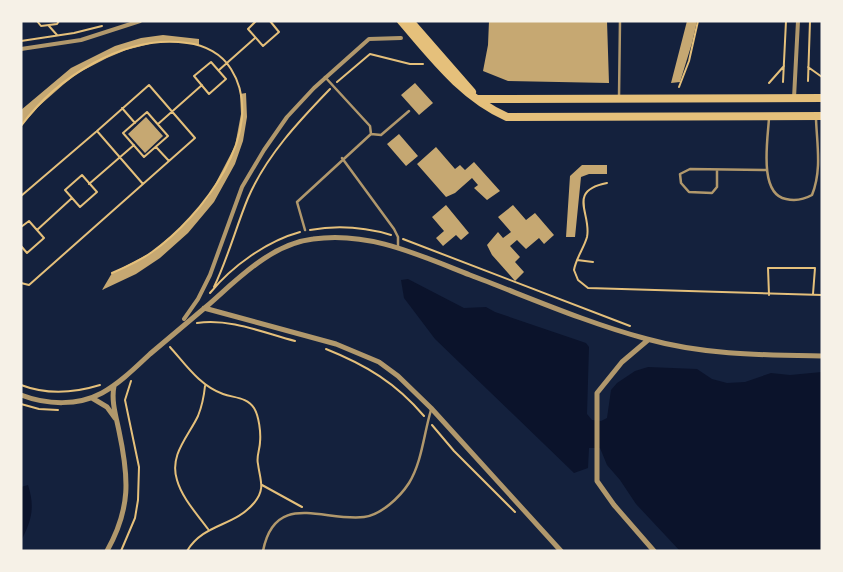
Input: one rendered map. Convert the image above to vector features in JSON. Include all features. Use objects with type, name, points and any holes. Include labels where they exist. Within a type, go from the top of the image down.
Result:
[{"type":"main road","points":[[401,21],[458,86],[479,99],[822,98]]},
{"type":"main road","points":[[410,21],[479,99],[492,110],[507,117],[529,119],[819,116]]},
{"type":"main road","points":[[793,116],[794,98]]},
{"type":"street","points":[[21,50],[81,40],[140,21]]},
{"type":"street","points":[[794,98],[798,21]]},
{"type":"street","points":[[184,319],[198,299],[210,275],[242,187],[252,168],[288,117],[325,77],[369,39],[401,38]]},
{"type":"street","points":[[21,395],[58,403],[92,398],[114,386],[261,261],[278,251],[311,239],[354,237],[398,248],[648,340],[711,351],[749,355],[822,356]]},
{"type":"street","points":[[204,308],[360,352],[379,362],[398,376],[431,408],[561,551]]},
{"type":"street","points":[[648,340],[622,362],[597,392],[597,481],[614,505],[654,551]]},
{"type":"street","points":[[107,551],[120,525],[127,493],[126,470],[113,405],[114,386]]},
{"type":"street","points":[[92,398],[107,407],[116,419]]},
{"type":"lane","points":[[619,100],[620,21]]},
{"type":"lane","points":[[325,77],[370,126],[371,134]]},
{"type":"lane","points":[[305,230],[297,202],[342,158],[371,134],[381,135],[409,111]]},
{"type":"lane","points":[[770,116],[766,170],[768,180],[774,191],[782,199],[793,201],[812,195],[819,172],[819,116]]},
{"type":"lane","points":[[342,158],[394,229],[398,238],[398,248]]},
{"type":"lane","points":[[717,170],[717,187],[712,193],[690,192],[680,183],[680,174],[687,170],[717,170],[766,170]]},
{"type":"lane","points":[[263,551],[271,528],[284,516],[310,512],[365,517],[390,505],[409,483],[420,454],[431,408]]},
{"type":"path","points":[[37,21],[41,26],[49,26],[59,21]]},
{"type":"path","points":[[256,21],[248,29],[263,46],[279,32],[272,22]]},
{"type":"path","points":[[679,87],[689,61],[698,21]]},
{"type":"path","points":[[783,82],[786,21]]},
{"type":"path","points":[[808,81],[810,21]]},
{"type":"path","points":[[21,41],[57,36],[109,24]]},
{"type":"path","points":[[49,26],[57,36]]},
{"type":"path","points":[[218,70],[255,38]]},
{"type":"path","points":[[21,126],[39,106],[78,73],[126,50],[156,42],[178,42],[206,48],[226,63],[239,86],[241,114],[235,146],[217,184],[198,210],[161,245],[139,260],[112,273]]},
{"type":"path","points":[[208,296],[225,265],[248,197],[259,178],[282,142],[332,86],[370,54],[410,64],[423,64]]},
{"type":"path","points":[[211,62],[226,79],[209,94],[202,85],[194,76],[211,62]]},
{"type":"path","points":[[769,83],[784,66]]},
{"type":"path","points":[[808,67],[822,77]]},
{"type":"path","points":[[21,196],[149,85],[195,138],[29,285],[21,283]]},
{"type":"path","points":[[158,124],[202,85]]},
{"type":"path","points":[[122,108],[135,123]]},
{"type":"path","points":[[147,112],[168,136],[144,157],[123,133],[135,123],[147,112]]},
{"type":"path","points":[[97,131],[143,184]]},
{"type":"path","points":[[89,184],[134,145]]},
{"type":"path","points":[[156,147],[169,162]]},
{"type":"path","points":[[82,175],[97,192],[80,207],[72,198],[65,190],[82,175]]},
{"type":"path","points":[[607,183],[593,187],[586,195],[583,208],[587,238],[574,270],[578,280],[588,288],[769,295],[822,295]]},
{"type":"path","points":[[37,230],[72,198]]},
{"type":"path","points":[[21,227],[29,221],[44,238],[27,253],[21,246]]},
{"type":"path","points":[[577,260],[594,262]]},
{"type":"path","points":[[769,295],[768,268],[815,268],[813,295]]},
{"type":"path","points":[[193,323],[212,321],[232,324],[298,342]]},
{"type":"path","points":[[168,345],[205,386],[243,399],[254,408],[261,440],[257,462],[262,491],[254,503],[240,516],[208,529],[194,540],[188,551]]},
{"type":"path","points":[[317,347],[362,364],[394,386],[416,407],[472,470],[518,515]]},
{"type":"path","points":[[121,551],[135,518],[138,500],[139,467],[126,400],[132,376]]},
{"type":"path","points":[[21,385],[33,389],[64,393],[103,384]]},
{"type":"path","points":[[205,386],[199,413],[177,450],[175,464],[177,480],[187,500],[208,529]]},
{"type":"path","points":[[21,404],[39,409],[61,410]]},
{"type":"path","points":[[262,485],[310,512]]},
{"type":"water","points":[[408,279],[464,308],[486,307],[495,312],[586,343],[589,347],[587,414],[592,420],[601,421],[607,418],[611,390],[617,383],[635,371],[648,367],[697,369],[712,379],[727,383],[745,382],[771,373],[790,375],[822,372],[822,551],[680,551],[636,504],[607,465],[600,448],[589,448],[588,468],[574,473],[435,339],[404,298],[401,280]]},
{"type":"water","points":[[28,485],[32,507],[30,520],[21,541],[21,487]]},
{"type":"building","points":[[489,21],[607,21],[609,83],[508,81],[483,71],[488,45]]},
{"type":"building","points":[[687,21],[697,21],[692,43],[680,82],[671,83]]},
{"type":"building","points":[[163,35],[199,39],[199,45],[157,42],[126,50],[107,58],[78,73],[64,84],[39,106],[21,126],[21,110],[71,68],[115,46],[141,38]]},
{"type":"building","points":[[415,83],[433,103],[419,115],[401,95]]},
{"type":"building","points":[[246,93],[247,117],[243,141],[235,164],[214,202],[188,233],[160,258],[136,274],[102,290],[112,273],[152,252],[186,223],[209,196],[235,146],[241,114],[240,94]]},
{"type":"building","points":[[146,117],[163,136],[145,153],[128,134]]},
{"type":"building","points":[[399,134],[418,156],[406,166],[387,144]]},
{"type":"building","points":[[436,147],[455,169],[460,165],[465,170],[474,162],[500,191],[487,200],[474,188],[478,185],[472,178],[455,193],[446,197],[417,164]]},
{"type":"building","points":[[582,165],[607,165],[607,174],[589,174],[581,177],[575,237],[566,237],[570,176]]},
{"type":"building","points":[[446,205],[469,233],[461,240],[456,235],[443,246],[436,238],[444,231],[432,217]]},
{"type":"building","points":[[513,205],[526,220],[535,213],[554,235],[544,244],[539,238],[526,249],[517,240],[510,246],[520,257],[515,262],[524,272],[515,281],[492,255],[487,245],[498,232],[503,238],[511,232],[498,217]]}]
